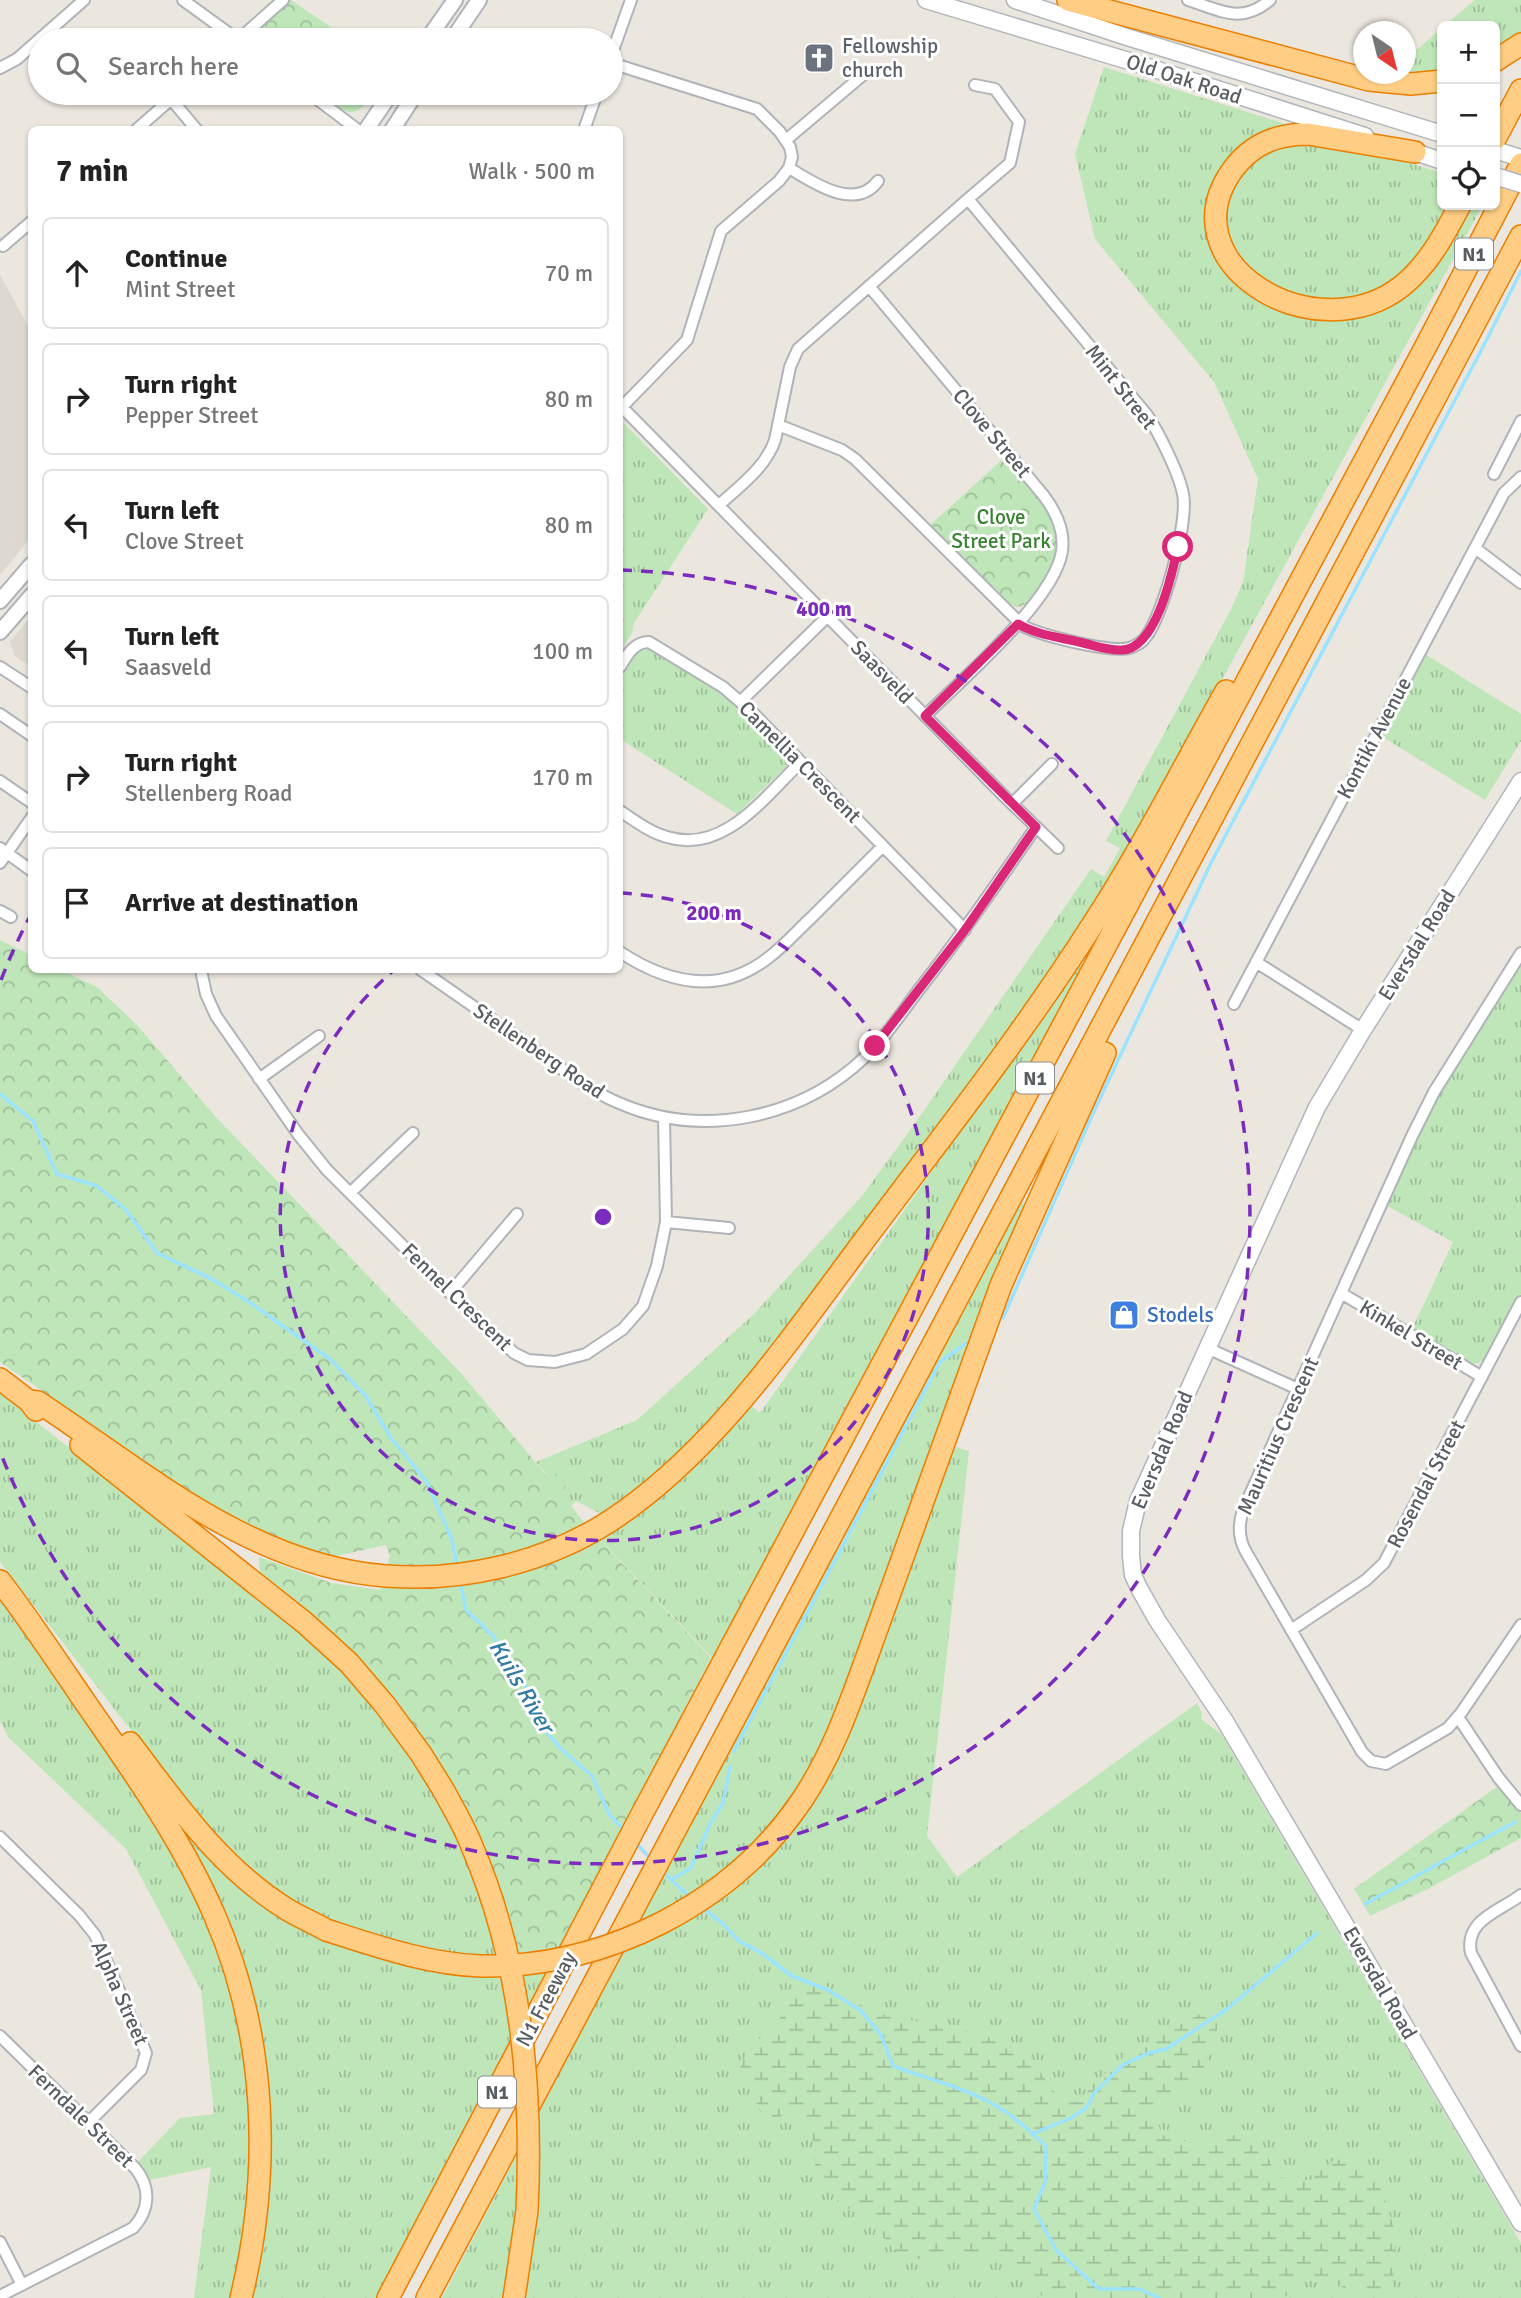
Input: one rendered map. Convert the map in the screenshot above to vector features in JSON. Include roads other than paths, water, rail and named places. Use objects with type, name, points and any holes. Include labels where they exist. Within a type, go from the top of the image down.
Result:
[{"type":"highway","points":[[1068,0],[1369,80],[1411,84],[1437,81]]},
{"type":"highway","points":[[1500,58],[1521,44]]},
{"type":"highway","points":[[1500,130],[1521,90]]},
{"type":"highway","points":[[1415,152],[1308,134],[1290,134],[1264,142],[1239,161],[1223,190],[1217,222],[1224,249],[1244,277],[1275,298],[1308,309],[1350,308],[1387,295],[1412,277],[1431,257],[1457,210]]},
{"type":"highway","name":"N1","points":[[1427,344],[1521,164]]},
{"type":"highway","name":"N1","points":[[1188,869],[1521,236]]},
{"type":"highway","points":[[29,1401],[38,1402],[216,1521],[288,1555],[331,1568],[385,1576],[462,1575],[518,1562],[572,1542],[609,1522],[644,1497],[690,1455],[746,1393],[821,1298],[1049,989],[1118,883],[1417,348],[1421,344],[1427,344]]},
{"type":"highway","name":"N1 Freeway","points":[[388,2298],[643,1812],[1427,344]]},
{"type":"highway","points":[[37,1630],[93,1692],[185,1816],[220,1855],[287,1909],[326,1930],[413,1956],[479,1966],[528,1964],[579,1955],[625,1940],[663,1923],[698,1901],[741,1869],[786,1821],[802,1800],[829,1753],[869,1651],[1001,1285],[1188,869]]},
{"type":"highway","name":"N1 Freeway","points":[[427,2298],[1188,869]]},
{"type":"highway","points":[[0,1379],[305,1623],[349,1663],[385,1705],[444,1791],[471,1842],[486,1884],[499,1923],[520,2017],[529,2100],[530,2157],[527,2211],[514,2298]]},
{"type":"highway","points":[[0,1581],[126,1759],[203,1891],[228,1950],[246,2012],[257,2079],[261,2141],[259,2199],[252,2252],[241,2298]]},
{"type":"main road","name":"Old Oak Road","points":[[926,0],[1437,159]]},
{"type":"main road","name":"Old Oak Road","points":[[1015,0],[1437,132]]},
{"type":"main road","points":[[1500,152],[1521,158]]},
{"type":"main road","points":[[1500,178],[1521,184]]},
{"type":"main road","name":"Eversdal Road","points":[[1521,781],[1363,1030],[1313,1116],[1161,1447],[1134,1514],[1131,1531],[1133,1575],[1157,1620],[1225,1721],[1521,2223]]},
{"type":"street","points":[[52,28],[84,0]]},
{"type":"street","points":[[183,0],[222,28]]},
{"type":"street","points":[[252,28],[283,0]]},
{"type":"street","points":[[435,28],[455,0]]},
{"type":"street","points":[[460,28],[479,0]]},
{"type":"street","points":[[621,28],[631,0]]},
{"type":"street","points":[[1188,0],[1239,15],[1256,10],[1270,0]]},
{"type":"street","points":[[0,68],[28,49]]},
{"type":"street","points":[[623,66],[752,107],[768,118],[792,152],[789,168],[779,181],[721,231],[687,340],[623,404]]},
{"type":"street","points":[[786,140],[863,75]]},
{"type":"street","points":[[719,505],[764,462],[773,445],[792,361],[798,349],[1010,163],[1018,122],[995,89],[975,85]]},
{"type":"street","points":[[140,126],[164,105]]},
{"type":"street","points":[[180,105],[194,126]]},
{"type":"street","points":[[325,105],[353,126]]},
{"type":"street","points":[[369,126],[383,105]]},
{"type":"street","points":[[395,126],[408,105]]},
{"type":"street","points":[[585,126],[593,105]]},
{"type":"street","points":[[789,168],[836,192],[859,194],[873,187],[878,181]]},
{"type":"street","name":"Mint Street","points":[[968,200],[1147,415],[1181,488],[1184,505],[1172,576],[1149,633],[1139,644],[1121,650],[1107,648],[1039,633],[1018,624]]},
{"type":"street","points":[[3,246],[28,224]]},
{"type":"street","name":"Clove Street","points":[[869,286],[1044,496],[1059,521],[1063,544],[1057,570],[1044,592],[1018,624],[925,716]]},
{"type":"street","name":"Saasveld","points":[[623,408],[1058,848]]},
{"type":"street","points":[[1493,474],[1521,421]]},
{"type":"street","points":[[778,425],[842,450],[855,459],[1018,624]]},
{"type":"street","name":"Kontiki Avenue","points":[[1234,1004],[1504,493],[1521,477]]},
{"type":"street","points":[[1475,548],[1521,583]]},
{"type":"street","points":[[0,601],[28,569]]},
{"type":"street","points":[[0,632],[28,600]]},
{"type":"street","points":[[741,701],[828,616]]},
{"type":"street","name":"Camellia Crescent","points":[[623,663],[634,647],[642,642],[649,642],[713,680],[741,701],[965,930]]},
{"type":"street","points":[[0,667],[28,685]]},
{"type":"street","points":[[0,714],[28,733]]},
{"type":"street","points":[[623,813],[667,837],[689,840],[723,833],[740,821],[801,762]]},
{"type":"street","points":[[1012,804],[1052,764]]},
{"type":"street","points":[[0,781],[28,800]]},
{"type":"street","points":[[0,863],[4,850],[28,822]]},
{"type":"street","name":"Stellenberg Road","points":[[427,973],[592,1089],[630,1108],[664,1118],[701,1121],[746,1118],[789,1105],[829,1085],[875,1046],[965,930],[1036,827]]},
{"type":"street","points":[[623,954],[655,972],[685,981],[716,980],[743,973],[775,953],[883,846]]},
{"type":"street","points":[[4,850],[28,868]]},
{"type":"street","points":[[0,911],[11,917]]},
{"type":"street","name":"Mauritius Crescent","points":[[1521,953],[1434,1092],[1243,1510],[1239,1525],[1242,1546],[1362,1752],[1371,1761],[1381,1764],[1391,1762],[1442,1732],[1458,1717],[1521,1625]]},
{"type":"street","points":[[1256,962],[1363,1030]]},
{"type":"street","name":"Fennel Crescent","points":[[202,973],[210,1006],[307,1146],[450,1293],[514,1353],[528,1360],[555,1362],[586,1354],[622,1329],[643,1306],[657,1266],[666,1223],[664,1118]]},
{"type":"street","points":[[259,1079],[319,1036]]},
{"type":"street","points":[[350,1193],[413,1133]]},
{"type":"street","points":[[450,1293],[517,1214]]},
{"type":"street","points":[[666,1223],[729,1228]]},
{"type":"street","name":"Kinkel Street","points":[[1341,1293],[1482,1377]]},
{"type":"street","name":"Rosendal Street","points":[[1291,1630],[1380,1568],[1521,1302]]},
{"type":"street","points":[[1207,1348],[1298,1389]]},
{"type":"street","points":[[1458,1717],[1498,1777],[1521,1805]]},
{"type":"street","name":"Alpha Street","points":[[0,1837],[79,1915],[95,1935],[146,2053],[141,2070],[88,2123]]},
{"type":"street","points":[[1521,1895],[1479,1922],[1469,1944],[1473,1957],[1521,2046]]},
{"type":"street","name":"Ferndale Street","points":[[0,2036],[139,2173],[147,2191],[147,2204],[138,2222],[127,2232],[22,2285]]},
{"type":"street","points":[[0,2242],[22,2285],[0,2296]]},
{"type":"waterway","points":[[1003,1318],[1095,1109],[1211,863],[1521,271]]},
{"type":"waterway","name":"Kuils River","points":[[0,1094],[33,1121],[57,1174],[97,1186],[126,1210],[157,1253],[210,1278],[249,1302],[330,1359],[365,1395],[391,1438],[427,1482],[452,1540],[457,1567]]},
{"type":"waterway","points":[[734,1751],[940,1362],[965,1344]]},
{"type":"waterway","name":"Kuils River","points":[[460,1582],[466,1610],[493,1636],[535,1702],[544,1729],[560,1748],[592,1776],[609,1814],[624,1830]]},
{"type":"waterway","points":[[671,1880],[691,1868],[711,1822],[723,1803],[730,1767]]},
{"type":"waterway","points":[[1365,1904],[1515,1822]]},
{"type":"waterway","name":"Kuils River","points":[[636,1843],[650,1858]]},
{"type":"waterway","name":"Kuils River","points":[[662,1871],[690,1897]]},
{"type":"waterway","name":"Kuils River","points":[[701,1907],[739,1941],[763,1954],[792,1976],[828,1990],[860,2010],[881,2035],[893,2066],[982,2098],[1009,2114],[1046,2146],[1045,2182],[1034,2209],[1056,2250],[1099,2289],[1139,2289],[1159,2298]]},
{"type":"waterway","points":[[1032,2134],[1071,2118],[1086,2108],[1095,2092],[1124,2064],[1166,2049],[1227,2009],[1317,1933]]},
{"type":"place","name":"Fellowship church","points":[[819,58]]},
{"type":"place","name":"Stodels","points":[[1124,1315]]},
{"type":"park label","name":"Clove Street Park","points":[[1001,529]]}]
